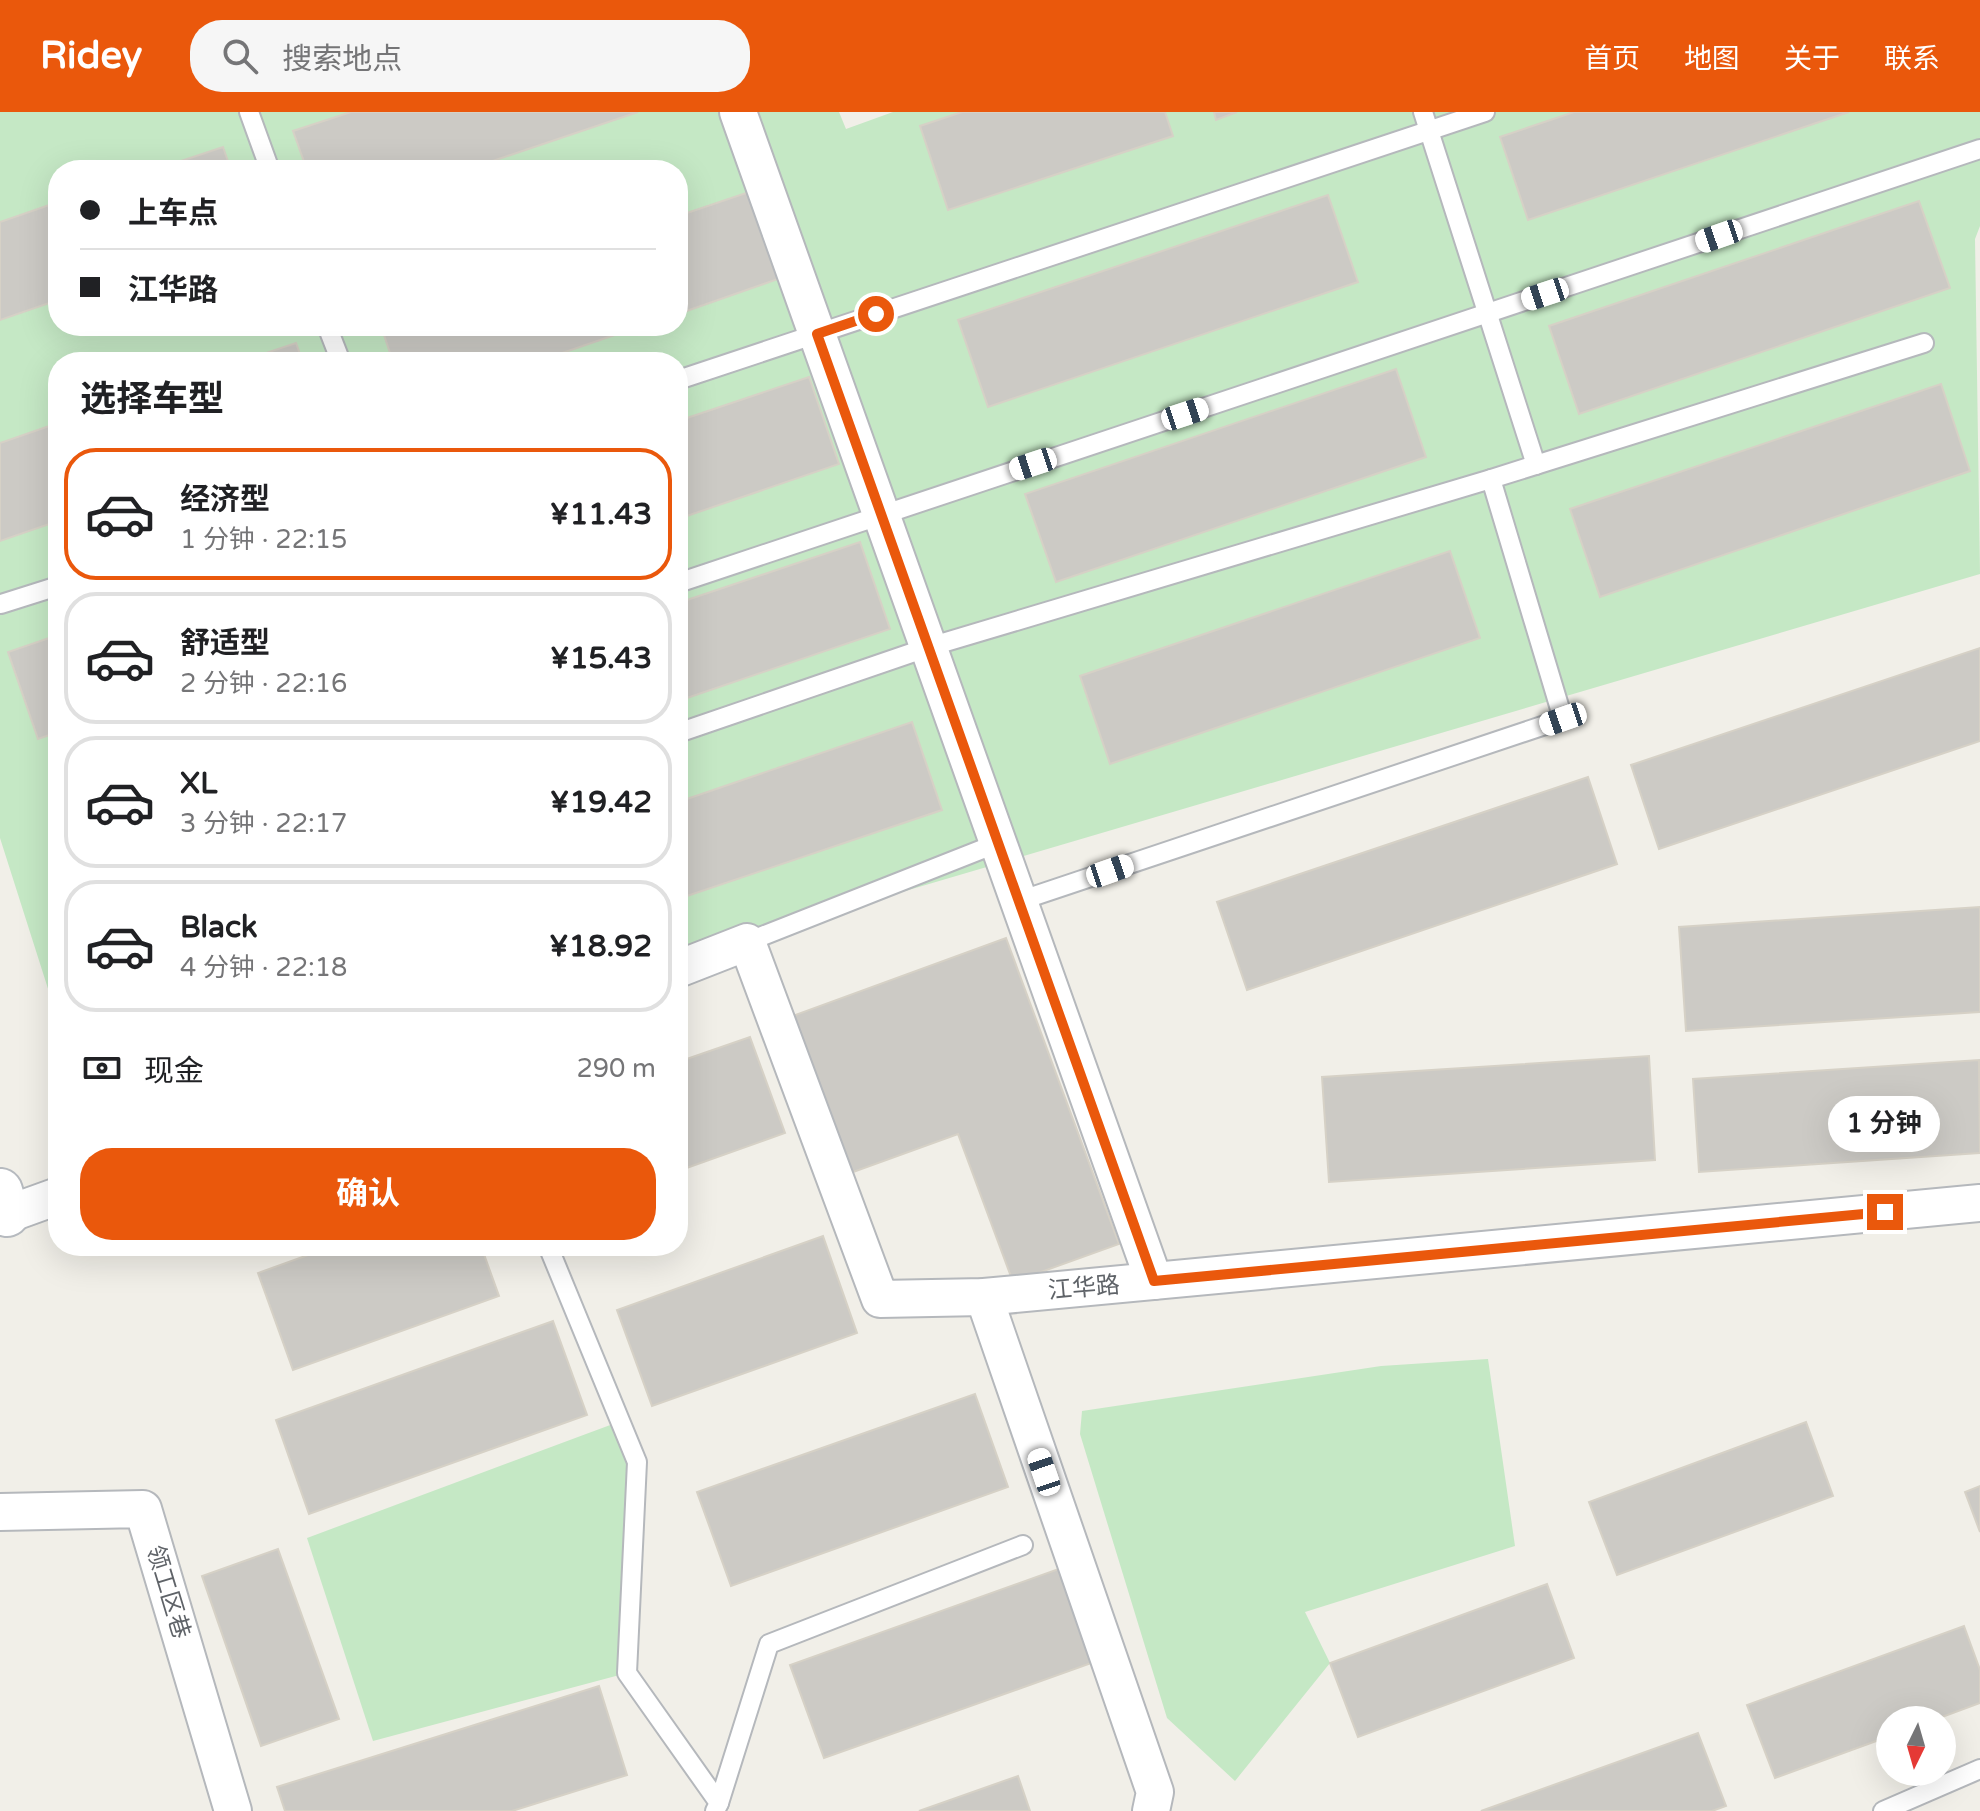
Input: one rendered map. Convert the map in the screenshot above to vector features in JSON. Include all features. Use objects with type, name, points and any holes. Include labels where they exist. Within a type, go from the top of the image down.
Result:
[{"type":"street","points":[[738,112],[1154,1281]]},
{"type":"street","points":[[688,965],[747,942]]},
{"type":"street","name":"江华路","points":[[747,942],[880,1299],[984,1297],[1980,1203]]},
{"type":"street","points":[[2,1207],[48,1198]]},
{"type":"street","points":[[984,1297],[1155,1792],[1151,1811]]},
{"type":"street","name":"领工区巷","points":[[0,1512],[143,1509],[233,1811]]},
{"type":"lane","points":[[249,112],[266,160]]},
{"type":"lane","points":[[1423,112],[1536,465]]},
{"type":"lane","points":[[688,377],[1485,112]]},
{"type":"lane","points":[[688,580],[1980,149]]},
{"type":"lane","points":[[688,730],[929,647],[1491,479],[1924,343]]},
{"type":"lane","points":[[1019,901],[1563,719],[1491,479]]},
{"type":"lane","points":[[1,604],[48,589]]},
{"type":"lane","points":[[747,942],[998,843]]},
{"type":"lane","points":[[552,1256],[637,1462],[627,1673],[717,1807]]},
{"type":"lane","points":[[717,1807],[769,1644],[1023,1545]]},
{"type":"lane","points":[[1883,1811],[1980,1769]]},
{"type":"green space","points":[[0,112],[839,112],[846,129],[893,112],[1980,112],[1980,226],[1975,239],[1980,574],[688,955],[688,352],[48,352],[48,989],[0,838]]},
{"type":"green space","points":[[1488,1359],[1515,1546],[1305,1612],[1330,1663],[1235,1781],[1167,1718],[1080,1434],[1082,1411],[1381,1366]]},
{"type":"green space","points":[[621,1421],[637,1462],[627,1673],[373,1741],[307,1538]]},
{"type":"building","points":[[351,112],[638,112],[496,160],[303,160],[293,131]]},
{"type":"building","points":[[962,112],[1165,112],[1173,136],[948,210],[920,126]]},
{"type":"building","points":[[1214,112],[1237,112],[1216,120]]},
{"type":"building","points":[[1574,112],[1849,112],[1528,220],[1500,137]]},
{"type":"building","points":[[223,147],[228,160],[184,160]]},
{"type":"building","points":[[749,192],[778,279],[688,310],[688,213]]},
{"type":"building","points":[[1328,195],[1358,282],[988,407],[958,320]]},
{"type":"building","points":[[1919,201],[1950,288],[1579,414],[1549,326]]},
{"type":"building","points":[[48,205],[48,303],[0,320],[0,222]]},
{"type":"building","points":[[384,336],[612,336],[565,352],[390,352]]},
{"type":"building","points":[[296,343],[299,352],[269,352]]},
{"type":"building","points":[[1396,369],[1426,457],[1056,582],[1025,494]]},
{"type":"building","points":[[809,377],[839,464],[688,516],[688,418]]},
{"type":"building","points":[[1941,384],[1970,471],[1600,597],[1570,509]]},
{"type":"building","points":[[48,426],[48,524],[0,541],[0,443]]},
{"type":"building","points":[[860,542],[890,629],[688,698],[688,600]]},
{"type":"building","points":[[1450,551],[1480,638],[1110,764],[1080,676]]},
{"type":"building","points":[[48,638],[48,736],[38,739],[8,652]]},
{"type":"building","points":[[1980,648],[1980,741],[1659,849],[1631,765]]},
{"type":"building","points":[[912,722],[942,810],[688,896],[688,799]]},
{"type":"building","points":[[1588,777],[1617,864],[1247,990],[1217,902]]},
{"type":"building","points":[[1980,907],[1980,1012],[1686,1031],[1679,927]]},
{"type":"building","points":[[1006,938],[1119,1244],[1013,1282],[958,1134],[845,1175],[787,1018]]},
{"type":"building","points":[[750,1037],[785,1133],[688,1167],[688,1059]]},
{"type":"building","points":[[1649,1056],[1655,1160],[1329,1182],[1322,1077]]},
{"type":"building","points":[[1979,1060],[1980,1153],[1699,1172],[1693,1079]]},
{"type":"building","points":[[823,1236],[857,1333],[652,1406],[617,1310]]},
{"type":"building","points":[[305,1256],[485,1256],[499,1296],[293,1370],[258,1273]]},
{"type":"building","points":[[553,1321],[587,1415],[309,1514],[276,1420]]},
{"type":"building","points":[[975,1394],[1008,1487],[731,1586],[697,1492]]},
{"type":"building","points":[[1806,1422],[1833,1496],[1617,1575],[1589,1502]]},
{"type":"building","points":[[1980,1486],[1980,1532],[1965,1492]]},
{"type":"building","points":[[278,1549],[339,1719],[261,1746],[202,1576]]},
{"type":"building","points":[[1067,1566],[1100,1660],[824,1758],[790,1665]]},
{"type":"building","points":[[1547,1584],[1574,1658],[1358,1737],[1330,1663]]},
{"type":"building","points":[[1964,1626],[1980,1670],[1980,1703],[1956,1712],[1956,1706],[1876,1706],[1876,1741],[1775,1778],[1747,1705]]},
{"type":"building","points":[[599,1686],[627,1775],[512,1811],[285,1811],[277,1787]]},
{"type":"building","points":[[1698,1733],[1726,1806],[1712,1811],[1481,1811]]},
{"type":"building","points":[[1018,1776],[1030,1811],[919,1811]]},
{"type":"route","points":[[876,314],[817,334],[1154,1281],[1885,1212]]}]
